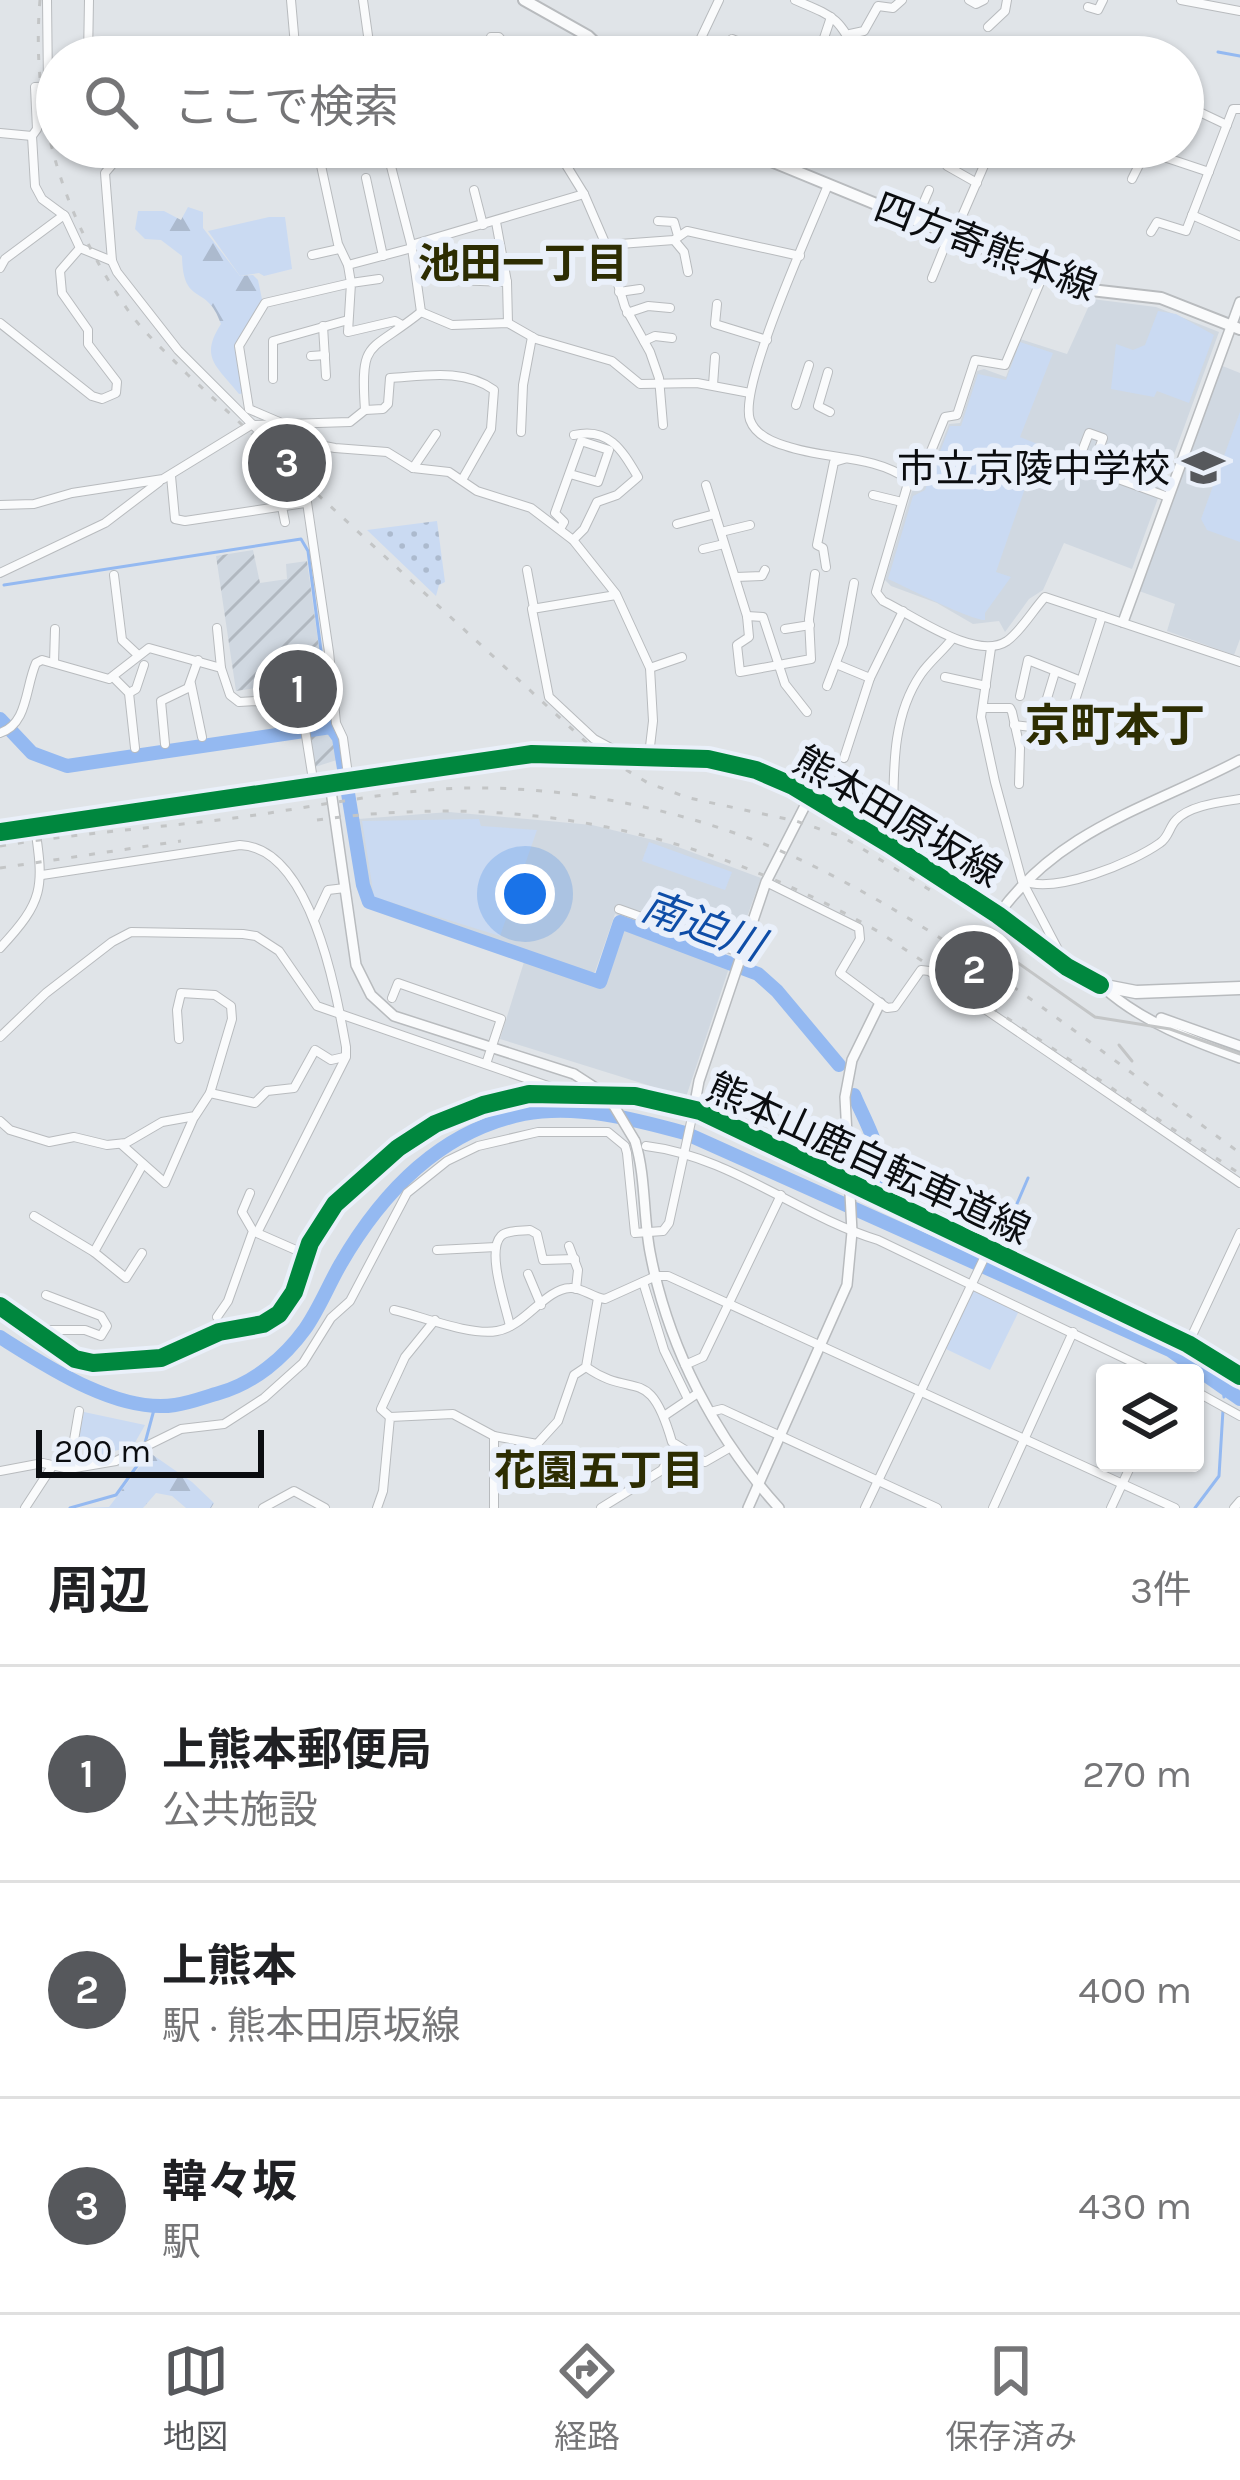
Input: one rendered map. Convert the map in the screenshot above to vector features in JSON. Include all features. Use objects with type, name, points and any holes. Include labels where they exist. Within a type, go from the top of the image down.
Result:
[{"type":"main road","points":[[524,0],[580,36]]},
{"type":"main road","name":"四方寄熊本線","points":[[790,168],[1090,290],[1161,298],[1235,327]]},
{"type":"main road","name":"熊本田原坂線","points":[[0,832],[532,754],[649,755],[729,762],[778,778],[840,813],[1100,985],[1156,992],[1240,988]]},
{"type":"main road","name":"熊本山鹿自転車道線","points":[[0,1306],[57,1349],[93,1363],[161,1358],[219,1333],[263,1324],[279,1314],[294,1292],[305,1254],[335,1204],[398,1148],[435,1124],[506,1098],[635,1096],[693,1112],[850,1184],[1188,1344],[1240,1376]]},
{"type":"street","points":[[47,0],[49,36]]},
{"type":"street","points":[[88,36],[89,0]]},
{"type":"street","points":[[291,0],[294,36]]},
{"type":"street","points":[[363,0],[368,36]]},
{"type":"street","points":[[702,36],[719,0]]},
{"type":"street","points":[[795,0],[831,17],[850,34],[864,32],[878,6],[893,8],[902,0]]},
{"type":"street","points":[[969,0],[976,4],[984,0]]},
{"type":"street","points":[[988,27],[1005,11],[1007,0]]},
{"type":"street","points":[[1088,7],[1098,10],[1103,0]]},
{"type":"street","points":[[1181,0],[1240,11]]},
{"type":"street","points":[[825,36],[831,17]]},
{"type":"street","points":[[1151,232],[1157,222],[1184,232],[1233,110],[1240,109]]},
{"type":"street","points":[[1204,114],[1227,125]]},
{"type":"street","points":[[36,130],[32,136],[35,186],[42,199],[64,215],[80,248],[112,261]]},
{"type":"street","points":[[0,133],[32,136]]},
{"type":"street","points":[[106,168],[112,261],[166,336],[251,425],[268,436],[387,452],[413,467],[449,472],[483,493],[531,508],[573,540],[616,594],[650,668],[653,721],[649,755]]},
{"type":"street","points":[[322,168],[339,249],[349,265],[347,332],[388,323],[402,325]]},
{"type":"street","points":[[392,168],[421,312]]},
{"type":"street","points":[[568,168],[606,245],[627,313],[660,383],[663,424]]},
{"type":"street","points":[[951,168],[977,183]]},
{"type":"street","points":[[932,278],[983,168]]},
{"type":"street","points":[[1132,178],[1137,168]]},
{"type":"street","points":[[1197,168],[1209,172]]},
{"type":"street","points":[[366,178],[383,256]]},
{"type":"street","points":[[828,185],[750,394],[749,417],[757,431],[799,451],[845,457],[909,480],[920,478],[945,417],[957,415],[975,360],[1005,365],[1044,273]]},
{"type":"street","points":[[474,190],[484,225]]},
{"type":"street","points":[[915,222],[929,190]]},
{"type":"street","points":[[349,265],[584,194]]},
{"type":"street","points":[[0,268],[5,259],[64,215]]},
{"type":"street","points":[[1192,215],[1240,236]]},
{"type":"street","points":[[658,221],[674,223],[688,272]]},
{"type":"street","points":[[496,222],[507,281],[508,323]]},
{"type":"street","points":[[606,245],[676,238],[687,231],[800,256]]},
{"type":"street","points":[[0,323],[92,396],[102,399],[116,393],[117,382],[92,351],[88,330],[62,293],[60,271],[80,248]]},
{"type":"street","points":[[312,255],[339,249]]},
{"type":"street","points":[[284,426],[249,409],[239,346],[244,333],[265,304],[379,279]]},
{"type":"street","points":[[454,280],[507,281]]},
{"type":"street","points":[[619,292],[640,289]]},
{"type":"street","points":[[1123,622],[1235,327],[1240,302]]},
{"type":"street","points":[[717,304],[715,324],[767,340]]},
{"type":"street","points":[[627,313],[642,307],[670,308]]},
{"type":"street","points":[[421,312],[452,325],[508,323],[532,337],[613,361],[637,383],[713,385],[750,394]]},
{"type":"street","points":[[365,410],[363,362],[375,345],[421,312]]},
{"type":"street","points":[[273,379],[272,343],[348,320]]},
{"type":"street","points":[[323,326],[326,376]]},
{"type":"street","points":[[644,341],[657,334],[672,338]]},
{"type":"street","points":[[521,432],[532,337]]},
{"type":"street","points":[[310,356],[325,355]]},
{"type":"street","points":[[713,385],[716,356]]},
{"type":"street","points":[[796,405],[808,365]]},
{"type":"street","points":[[828,372],[818,406],[830,412]]},
{"type":"street","points":[[0,573],[105,523],[251,425],[350,422],[365,410],[383,409],[388,404],[389,378],[442,374],[491,386],[491,429],[462,480]]},
{"type":"street","points":[[573,540],[597,502],[638,477],[615,442],[595,433],[575,438]]},
{"type":"street","points":[[1097,454],[1103,437],[1089,433],[1077,464],[1168,496]]},
{"type":"street","points":[[413,467],[436,434]]},
{"type":"street","points":[[560,529],[564,522],[555,513],[583,440],[609,450],[598,482],[570,474]]},
{"type":"street","points":[[298,441],[336,723],[350,782]]},
{"type":"street","points":[[826,567],[824,548],[817,544],[834,462],[843,462],[845,457]]},
{"type":"street","points":[[0,505],[34,504],[167,478]]},
{"type":"street","points":[[167,478],[175,519],[184,521],[305,503]]},
{"type":"street","points":[[909,480],[877,592],[884,601],[952,639],[991,648],[1009,640],[1046,597],[1240,662]]},
{"type":"street","points":[[706,485],[747,616],[749,637],[737,645],[740,673],[812,658],[815,574]]},
{"type":"street","points":[[873,495],[902,502]]},
{"type":"street","points":[[282,506],[285,522]]},
{"type":"street","points":[[677,524],[715,514]]},
{"type":"street","points":[[721,532],[750,525]]},
{"type":"street","points":[[703,549],[724,544]]},
{"type":"street","points":[[527,570],[549,697],[594,739],[622,754]]},
{"type":"street","points":[[736,577],[762,576],[765,570]]},
{"type":"street","points":[[114,575],[122,640],[137,654]]},
{"type":"street","points":[[827,686],[854,583]]},
{"type":"street","points":[[533,608],[616,594]]},
{"type":"street","points":[[844,758],[870,677],[903,610]]},
{"type":"street","points":[[747,616],[763,616],[784,684],[807,712]]},
{"type":"street","points":[[1070,716],[1102,616]]},
{"type":"street","points":[[785,629],[810,625]]},
{"type":"street","points":[[217,628],[221,668],[234,700],[257,701],[265,707],[298,703],[314,786]]},
{"type":"street","points":[[54,663],[55,629]]},
{"type":"street","points":[[840,813],[848,802],[893,829],[892,786],[902,713],[921,674],[952,639]]},
{"type":"street","points":[[8,730],[36,663],[42,660],[113,676],[137,654],[156,648],[221,668]]},
{"type":"street","points":[[991,648],[981,717],[994,782],[1022,881],[1067,967]]},
{"type":"street","points":[[650,668],[682,657]]},
{"type":"street","points":[[198,660],[191,684],[202,737]]},
{"type":"street","points":[[1020,696],[1028,660],[1081,681]]},
{"type":"street","points":[[836,664],[870,677]]},
{"type":"street","points":[[129,693],[136,689],[144,665]]},
{"type":"street","points":[[1046,705],[1055,672]]},
{"type":"street","points":[[113,676],[129,693],[135,748]]},
{"type":"street","points":[[945,677],[986,686]]},
{"type":"street","points":[[165,745],[161,700],[191,684]]},
{"type":"street","points":[[983,707],[1010,708],[1020,748],[1019,784]]},
{"type":"street","points":[[1014,724],[1058,730]]},
{"type":"street","points":[[998,915],[1022,881],[1101,823],[1240,760]]},
{"type":"street","points":[[329,784],[356,965],[370,995],[394,1016],[574,1074],[608,1096],[634,1145],[656,1276],[693,1395]]},
{"type":"street","points":[[647,1233],[663,1231],[669,1223],[699,1081],[766,882],[810,796]]},
{"type":"street","points":[[1022,881],[1030,885],[1066,881],[1105,870],[1161,843],[1178,818],[1240,799]]},
{"type":"street","points":[[0,948],[36,900],[42,875],[35,827]]},
{"type":"street","points":[[42,875],[258,846],[291,878],[314,920],[340,1013],[346,1057],[255,1232],[229,1301],[217,1317]]},
{"type":"street","points":[[766,882],[860,928],[860,939],[840,973],[880,1003],[893,1009],[918,973],[929,971],[1240,1183]]},
{"type":"street","points":[[314,920],[328,890],[345,888]]},
{"type":"street","points":[[619,909],[741,956]]},
{"type":"street","points":[[0,1037],[46,993],[112,942],[143,930],[256,936],[279,951],[317,1006],[551,1087],[559,1095]]},
{"type":"street","points":[[392,998],[398,983],[500,1019],[486,1064]]},
{"type":"street","points":[[1100,985],[1127,1007],[1190,1040],[1240,1058]]},
{"type":"street","points":[[1147,1013],[1140,1006],[1142,1000],[1156,992]]},
{"type":"street","points":[[121,1144],[165,1184],[210,1093],[232,1019],[231,1006],[214,995],[181,993],[179,1039]]},
{"type":"street","points":[[748,1508],[847,1285],[852,1230],[844,1120],[848,1075],[860,1039],[880,1003]]},
{"type":"street","points":[[1127,1007],[1240,1046]]},
{"type":"street","points":[[210,1093],[255,1102],[266,1091],[295,1088],[312,1052],[332,1060],[346,1057]]},
{"type":"street","points":[[0,1121],[10,1130],[49,1142],[74,1137],[97,1145],[121,1144],[161,1122],[195,1116]]},
{"type":"street","points":[[0,1471],[43,1463],[69,1469],[116,1462],[181,1429],[224,1424],[290,1377],[350,1301],[407,1193],[447,1161],[478,1147],[538,1132],[608,1132],[634,1145],[685,1155],[781,1195],[1137,1364]]},
{"type":"street","points":[[94,1252],[143,1164]]},
{"type":"street","points":[[250,1192],[242,1212],[255,1232],[305,1254]]},
{"type":"street","points":[[685,1365],[703,1358],[781,1195]]},
{"type":"street","points":[[34,1216],[126,1277],[142,1253]]},
{"type":"street","points":[[510,1326],[495,1260],[504,1233],[530,1230],[537,1234],[543,1260],[575,1259]]},
{"type":"street","points":[[1188,1344],[1240,1233]]},
{"type":"street","points":[[569,1246],[578,1270],[576,1289]]},
{"type":"street","points":[[436,1250],[496,1247]]},
{"type":"street","points":[[865,1508],[994,1252]]},
{"type":"street","points":[[528,1274],[541,1305]]},
{"type":"street","points":[[394,1310],[484,1332],[501,1331],[553,1293],[576,1289],[605,1299],[656,1276],[668,1276],[1175,1508]]},
{"type":"street","points":[[644,1282],[664,1350],[779,1508]]},
{"type":"street","points":[[32,1330],[85,1330],[100,1336],[107,1326],[101,1316],[46,1295]]},
{"type":"street","points":[[435,1319],[405,1357],[381,1409],[390,1417],[453,1414],[494,1436],[538,1444],[558,1421],[574,1375],[586,1367],[598,1298]]},
{"type":"street","points":[[993,1508],[1073,1332]]},
{"type":"street","points":[[586,1367],[647,1389],[676,1446],[705,1462],[731,1447]]},
{"type":"street","points":[[664,1416],[693,1395]]},
{"type":"street","points":[[1204,1396],[1240,1416]]},
{"type":"street","points":[[710,1412],[722,1409],[938,1508]]},
{"type":"street","points":[[69,1469],[79,1411]]},
{"type":"street","points":[[377,1508],[390,1417]]},
{"type":"street","points":[[494,1436],[494,1508]]},
{"type":"street","points":[[601,1508],[662,1470],[676,1446]]},
{"type":"street","points":[[25,1508],[53,1465]]},
{"type":"street","points":[[1111,1508],[1128,1472]]},
{"type":"street","points":[[263,1508],[294,1491],[325,1508]]},
{"type":"street","points":[[1234,1508],[1240,1501]]},
{"type":"shaded area","points":[[1092,299],[1156,307],[1219,332],[1132,569],[1064,543],[1043,590],[1029,599],[1005,632],[999,621],[973,624],[937,603],[891,586],[885,580],[912,491],[924,486],[949,424],[960,423],[977,371],[1006,377],[1020,339],[1067,354]]},
{"type":"shaded area","points":[[1220,365],[1240,373],[1240,639],[1234,655],[1167,631],[1175,604],[1139,591]]},
{"type":"shaded area","points":[[253,550],[260,583],[287,579],[286,564],[307,561],[323,676],[343,758],[315,767],[303,681],[236,691],[216,556]]},
{"type":"shaded area","points":[[449,812],[592,825],[670,844],[761,878],[733,956],[615,914],[591,973],[367,896],[358,819]]},
{"type":"shaded area","points":[[625,928],[730,965],[686,1097],[500,1039],[524,962],[602,989]]},
{"type":"green space","points":[[188,207],[203,212],[203,228],[240,276],[253,275],[258,280],[263,304],[240,340],[245,393],[239,394],[214,361],[211,345],[221,324],[209,303],[187,283],[182,256],[161,240],[145,239],[135,229],[138,211],[164,211],[181,220]]},
{"type":"green space","points":[[285,217],[292,269],[240,276],[208,231]]},
{"type":"green space","points":[[1158,311],[1176,314],[1214,335],[1189,403],[1157,391],[1154,397],[1111,389],[1116,344],[1133,350],[1145,345]]},
{"type":"green space","points":[[1020,342],[1053,353],[1020,437],[1040,445],[996,572],[1011,577],[985,613],[985,620],[977,619],[888,579],[913,496],[925,490],[950,426],[961,426],[978,374],[1006,380]]},
{"type":"green space","points":[[1240,412],[1240,542],[1207,530],[1201,519]]},
{"type":"green space","points":[[437,521],[445,582],[436,596],[367,530]]},
{"type":"green space","points":[[479,819],[481,826],[537,830],[500,936],[374,897],[362,821]]},
{"type":"green space","points":[[649,842],[732,872],[725,890],[642,861]]},
{"type":"green space","points":[[973,1291],[1019,1311],[990,1370],[946,1349]]},
{"type":"green space","points":[[84,1412],[145,1425],[133,1446],[85,1459],[89,1445],[78,1441]]},
{"type":"green space","points":[[150,1453],[192,1482],[214,1503],[211,1508],[186,1508],[172,1496],[156,1493],[143,1508],[80,1508],[109,1507]]},
{"type":"waterway","points":[[1218,52],[1240,56]]},
{"type":"waterway","points":[[4,585],[301,539],[308,551],[331,727]]},
{"type":"waterway","name":"南迫川","points":[[0,719],[32,753],[67,766],[331,727],[339,738],[369,902],[600,982],[620,922],[758,974],[839,1065]]},
{"type":"waterway","name":"南迫川","points":[[854,1095],[878,1152],[878,1186]]},
{"type":"waterway","points":[[0,1337],[83,1385],[130,1402],[175,1405],[232,1389],[267,1368],[297,1340],[356,1239],[416,1169],[494,1122],[544,1111],[585,1112],[685,1133],[1170,1350],[1240,1399]]},
{"type":"waterway","points":[[998,1248],[1028,1178]]},
{"type":"waterway","points":[[992,1268],[995,1257]]},
{"type":"waterway","points":[[1223,1387],[1224,1397]]},
{"type":"waterway","points":[[145,1443],[155,1406]]},
{"type":"waterway","points":[[1195,1508],[1219,1476],[1223,1410]]},
{"type":"waterway","points":[[70,1508],[116,1495],[143,1452]]},
{"type":"tram line","points":[[1011,958],[1095,1017],[1170,1029],[1240,1054]]},
{"type":"tram line","points":[[1119,1045],[1132,1061]]},
{"type":"railway","points":[[38,36],[40,0]]},
{"type":"railway","points":[[58,168],[107,278],[150,337],[598,753],[648,783],[689,798],[796,821],[843,837],[930,890]]},
{"type":"railway","points":[[0,846],[441,789],[533,790],[672,814],[803,861],[918,924],[1028,997],[1240,1153]]},
{"type":"railway","points":[[317,820],[466,811],[538,816],[677,844],[744,868],[879,932],[1240,1174]]},
{"type":"railway","points":[[0,868],[181,841]]},
{"type":"cycle path","points":[[0,832],[532,754],[708,759],[756,770],[793,786],[1100,985]]},
{"type":"cycle path","points":[[0,1306],[75,1359],[93,1363],[161,1358],[219,1332],[263,1324],[279,1314],[294,1292],[310,1243],[335,1204],[398,1148],[435,1124],[529,1094],[635,1096],[700,1111],[1188,1344],[1240,1376]]},
{"type":"place","name":"韓々坂","points":[[287,463]]},
{"type":"place","name":"市立京陵中学校","points":[[1204,468]]},
{"type":"place","name":"上熊本郵便局","points":[[298,689]]},
{"type":"place","name":"上熊本","points":[[974,970]]},
{"type":"district","name":"池田一丁目","points":[[523,263]]},
{"type":"district","name":"京町本丁","points":[[1115,725]]},
{"type":"district","name":"花園五丁目","points":[[599,1470]]}]
